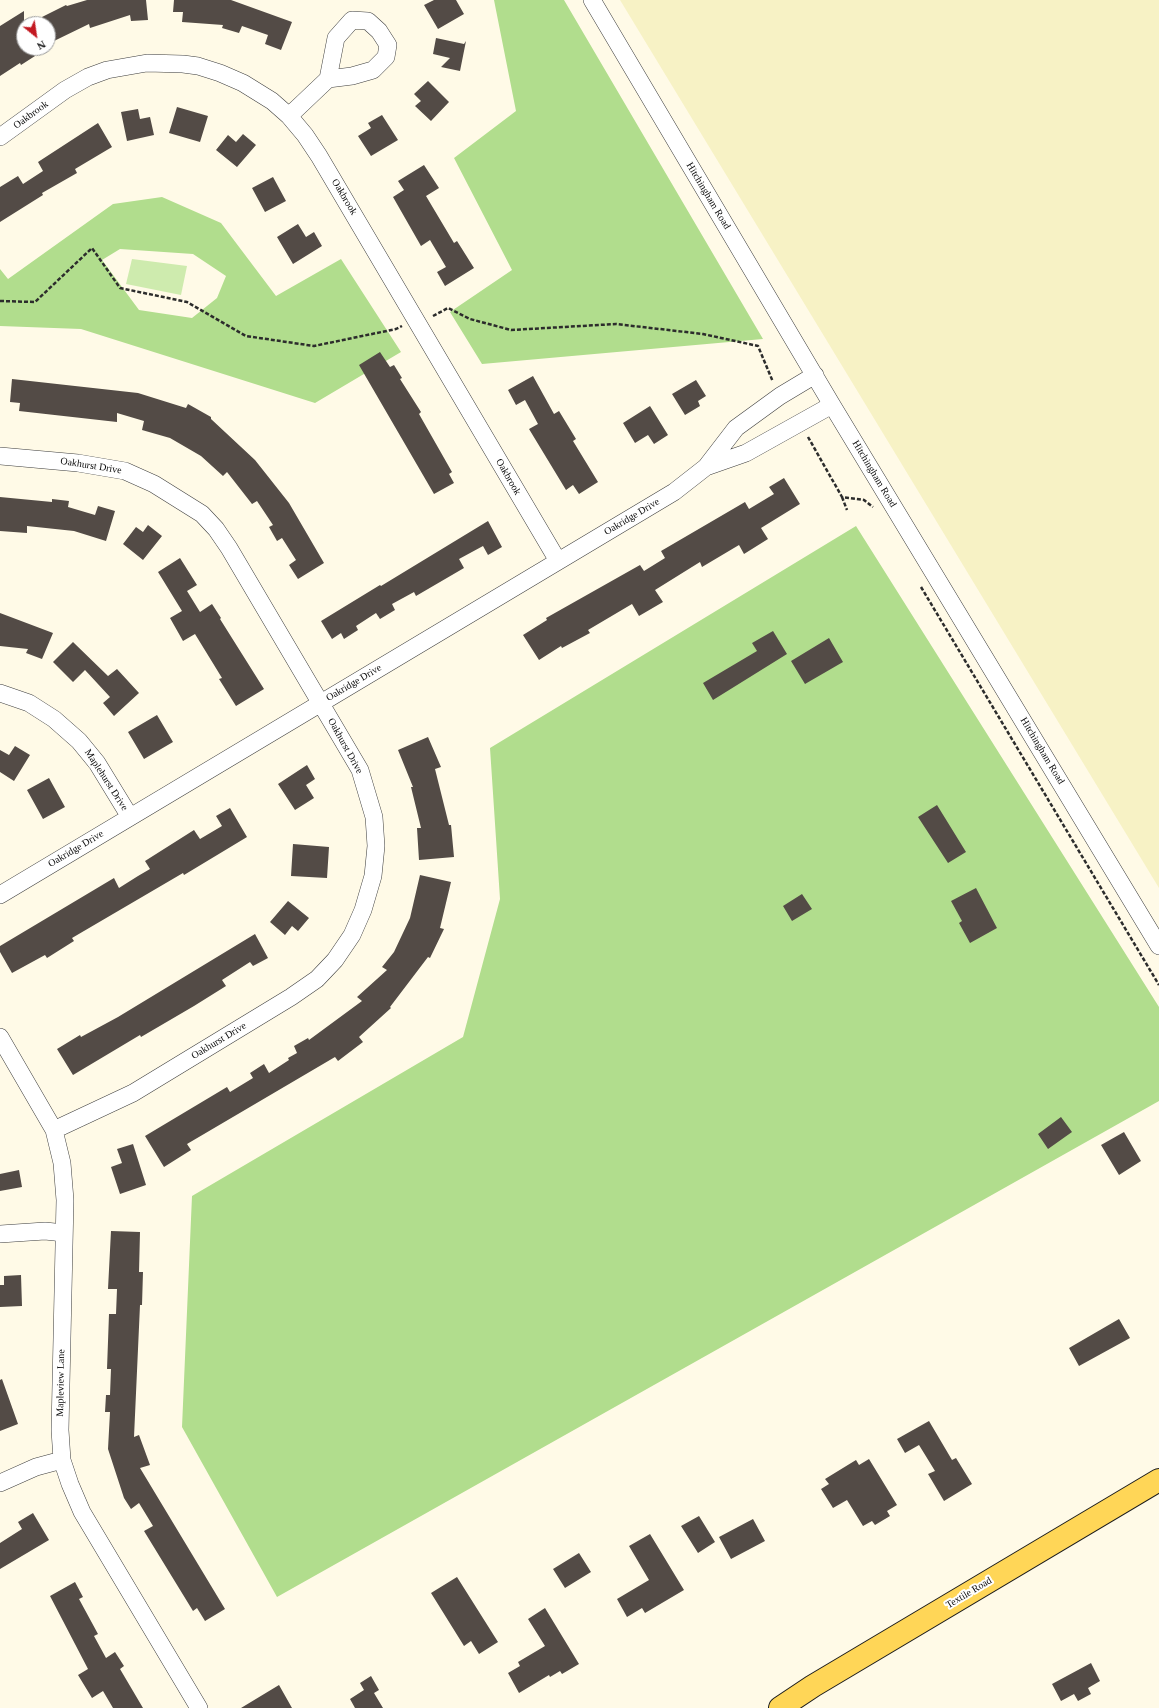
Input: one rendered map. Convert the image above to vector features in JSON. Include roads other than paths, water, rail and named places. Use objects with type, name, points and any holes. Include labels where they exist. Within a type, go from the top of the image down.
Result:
[{"type":"main road","name":"Textile Road","points":[[780,1708],[813,1686],[1159,1480]]},
{"type":"street","name":"Hitchingham Road","points":[[592,0],[832,405],[1159,946]]},
{"type":"street","name":"Oakbrook","points":[[0,137],[66,90],[88,77],[107,70],[147,63],[183,64],[198,66],[220,72],[243,83],[272,101],[305,135],[319,156],[558,561]]},
{"type":"street","points":[[288,116],[328,79]]},
{"type":"street","name":"Oakridge Drive","points":[[0,895],[674,492],[706,467],[736,428],[780,396],[815,375]]},
{"type":"street","name":"Oakridge Drive","points":[[706,467],[746,453],[799,422],[832,405]]},
{"type":"street","name":"Oakhurst Drive","points":[[0,456],[78,463],[125,472],[154,484],[202,514],[216,529],[229,548],[322,703],[360,770],[374,817],[376,846],[373,876],[363,910],[352,935],[334,960],[317,979],[291,997],[133,1093],[54,1130]]},
{"type":"street","name":"Maplehurst Drive","points":[[0,693],[29,703],[54,719],[79,740],[97,763],[130,817]]},
{"type":"street","name":"Mapleview Lane","points":[[0,1037],[54,1130],[62,1163],[65,1200],[60,1430],[62,1460],[82,1512],[199,1708]]},
{"type":"street","points":[[0,1234],[45,1231],[64,1233]]},
{"type":"street","points":[[0,1484],[36,1467],[62,1460]]}]
